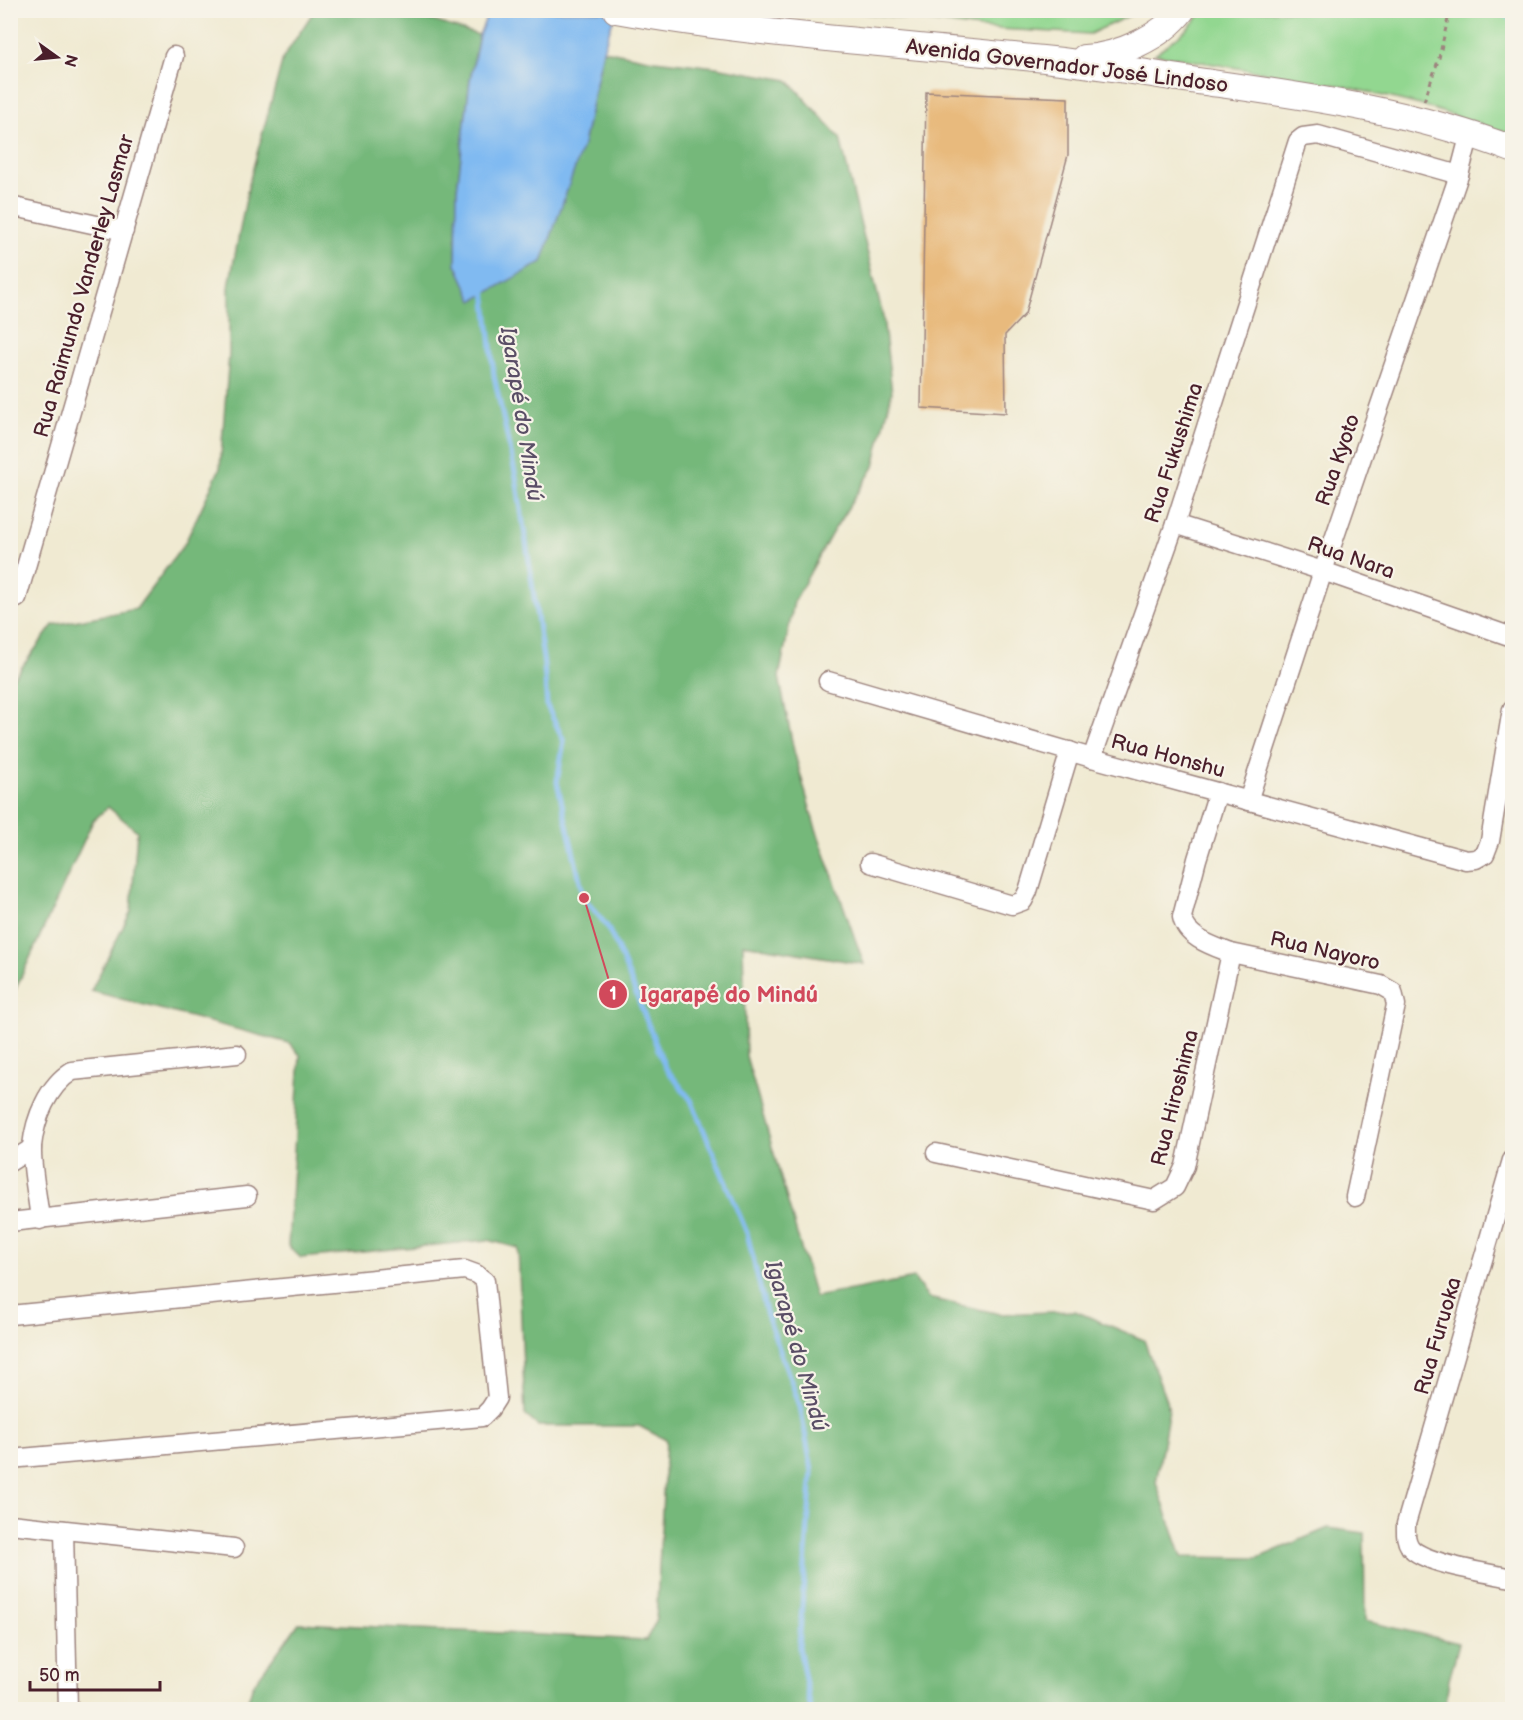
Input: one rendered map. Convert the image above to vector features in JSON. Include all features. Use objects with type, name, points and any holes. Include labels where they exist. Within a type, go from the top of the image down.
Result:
[{"type":"main road","name":"Avenida Governador José Lindoso","points":[[616,10],[690,23],[788,35],[1054,60],[1305,96],[1418,119],[1470,133],[1512,149]]},
{"type":"main road","points":[[1054,60],[1098,58],[1140,43],[1177,17],[1182,10]]},
{"type":"street","name":"Rua Raimundo Vanderley Lasmar","points":[[17,598],[174,56]]},
{"type":"street","name":"Rua Kyoto","points":[[1248,801],[1323,572],[1459,175],[1470,133]]},
{"type":"street","name":"Rua Fukushima","points":[[1092,758],[1175,524],[1299,141],[1303,137],[1318,135],[1459,175]]},
{"type":"street","points":[[10,206],[124,231]]},
{"type":"street","name":"Rua Nara","points":[[1175,524],[1512,637]]},
{"type":"street","name":"Rua Honshu","points":[[828,681],[1070,752],[1466,860],[1476,859],[1485,854],[1490,841],[1512,709]]},
{"type":"street","points":[[870,863],[1012,906],[1023,901],[1070,752]]},
{"type":"street","name":"Rua Nayoro","points":[[1218,792],[1182,917],[1189,932],[1208,944],[1231,953],[1381,986],[1393,992],[1396,1005],[1355,1197]]},
{"type":"street","name":"Rua Hiroshima","points":[[936,1153],[1154,1200],[1175,1187],[1185,1166],[1231,953]]},
{"type":"street","points":[[40,1220],[32,1148],[42,1109],[59,1079],[72,1071],[237,1054]]},
{"type":"street","points":[[10,1162],[32,1148]]},
{"type":"street","name":"Rua Furuoka","points":[[1512,1160],[1406,1524],[1406,1540],[1421,1556],[1512,1578]]},
{"type":"street","points":[[10,1222],[247,1196]]},
{"type":"street","points":[[10,1315],[465,1270],[485,1281],[497,1398],[482,1417],[10,1459]]},
{"type":"street","points":[[10,1524],[234,1548]]},
{"type":"street","points":[[64,1530],[68,1710]]},
{"type":"path","points":[[1418,119],[1439,58],[1450,10]]},
{"type":"green space","points":[[369,10],[421,17],[479,35],[470,80],[457,190],[456,264],[583,145],[603,50],[788,80],[840,138],[883,317],[892,392],[874,467],[832,533],[794,602],[779,677],[794,751],[814,823],[864,964],[743,944],[746,1056],[815,1297],[914,1278],[928,1298],[1000,1314],[1075,1311],[1144,1340],[1169,1409],[1156,1483],[1182,1557],[1258,1558],[1328,1528],[1364,1533],[1365,1621],[1459,1643],[1449,1680],[1445,1709],[245,1709],[253,1685],[299,1623],[646,1640],[656,1621],[666,1440],[639,1426],[538,1426],[525,1415],[518,1248],[488,1240],[301,1258],[288,1246],[300,1055],[289,1043],[91,991],[131,911],[137,831],[108,807],[93,821],[11,999],[11,680],[53,625],[136,609],[185,543],[220,468],[229,354],[229,286],[249,183],[283,58],[314,11]]},
{"type":"green space","points":[[848,11],[1139,11],[1090,34],[980,28]]},
{"type":"green space","points":[[1204,11],[1512,11],[1512,135],[1424,106],[1343,86],[1155,54],[1186,30]]},
{"type":"water","points":[[489,11],[616,11],[603,50],[583,145],[542,262],[473,301],[456,264],[457,190],[470,80],[479,35]]},
{"type":"building","points":[[926,92],[1068,98],[1068,155],[1025,314],[1005,335],[1006,413],[921,408]]},
{"type":"waterway","points":[[1498,10],[1512,20]]},
{"type":"waterway","name":"Igarapé do Mindú","points":[[485,290],[494,376],[516,477],[544,665],[547,706],[564,741],[557,782],[584,898],[607,926],[665,1067],[691,1100],[747,1233],[766,1312],[800,1406],[812,1471],[799,1647],[811,1710]]},
{"type":"place","name":"Igarapé do Mindú","points":[[584,898]]}]
